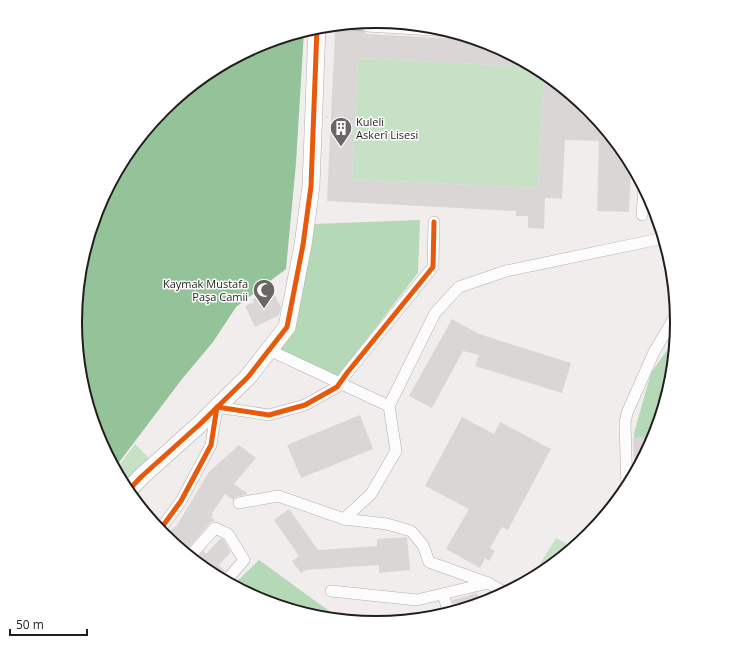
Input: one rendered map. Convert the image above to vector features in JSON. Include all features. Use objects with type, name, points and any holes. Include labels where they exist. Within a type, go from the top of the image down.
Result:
[{"type":"main road","points":[[132,487],[248,377],[287,328],[303,245],[311,186],[317,34]]},
{"type":"street","points":[[642,215],[643,199]]},
{"type":"street","points":[[163,526],[181,501],[211,445],[217,407],[269,415],[305,405],[337,387],[433,267],[434,222]]},
{"type":"street","points":[[344,519],[371,494],[396,451],[389,406],[435,313],[459,287],[506,271],[658,239]]},
{"type":"street","points":[[627,477],[625,423],[627,413],[654,352],[670,325]]},
{"type":"street","points":[[270,350],[389,406]]},
{"type":"street","points":[[239,503],[278,496],[344,519],[387,524],[411,531],[423,545],[429,562],[488,583],[500,590]]},
{"type":"street","points":[[193,553],[215,528],[228,534],[244,560],[229,578]]},
{"type":"street","points":[[331,592],[417,600],[488,583]]},
{"type":"street","points":[[443,594],[447,608]]},
{"type":"path","points":[[375,80],[519,87],[515,165],[371,158],[373,121],[375,80]]},
{"type":"path","points":[[313,116],[373,121]]},
{"type":"shaded area","points":[[304,37],[296,163],[286,269],[236,307],[213,342],[182,379],[118,464],[97,417],[87,380],[82,342],[82,303],[84,284],[87,265],[97,228],[112,192],[131,159],[155,128],[182,101],[212,78],[246,58],[263,50]]},
{"type":"shaded area","points":[[358,58],[522,66],[544,81],[538,188],[352,179]]},
{"type":"shaded area","points":[[420,220],[418,273],[338,376],[278,350],[313,224]]},
{"type":"shaded area","points":[[670,347],[665,380],[655,417],[634,464],[634,433],[651,373]]},
{"type":"shaded area","points":[[135,444],[151,460],[128,481],[119,466]]},
{"type":"shaded area","points":[[556,538],[569,545],[555,556],[537,569]]},
{"type":"shaded area","points":[[259,560],[332,613],[300,607],[281,601],[263,595],[236,582]]},
{"type":"building","name":"Kuleli Askerî Lisesi","points":[[361,29],[366,34],[454,39],[489,50],[522,66],[358,58],[352,179],[538,188],[544,81],[584,114],[610,143],[621,159],[631,174],[629,212],[597,211],[599,141],[565,140],[562,199],[545,198],[544,229],[528,228],[528,216],[516,216],[516,211],[327,201],[335,32]]},
{"type":"building","name":"Kaymak Mustafa Paşa Camii","points":[[272,290],[281,307],[279,315],[255,327],[245,306],[254,302],[253,299]]},
{"type":"building","points":[[452,319],[479,334],[571,363],[562,393],[475,366],[479,355],[463,351],[432,408],[409,396]]},
{"type":"building","points":[[360,415],[373,449],[301,478],[287,445]]},
{"type":"building","points":[[462,417],[494,434],[500,422],[551,449],[508,530],[502,527],[490,548],[495,551],[489,561],[485,558],[480,568],[446,549],[469,509],[425,486]]},
{"type":"building","points":[[644,437],[644,443],[634,462],[633,438]]},
{"type":"building","points":[[239,445],[256,458],[234,484],[247,493],[245,495],[235,497],[233,500],[225,494],[212,513],[213,514],[211,517],[215,520],[210,523],[188,549],[169,532],[175,526],[176,527],[209,472]]},
{"type":"building","points":[[289,509],[318,550],[377,546],[377,539],[407,537],[410,570],[379,573],[379,565],[306,570],[301,573],[292,561],[299,556],[274,520]]},
{"type":"building","points":[[221,538],[223,539],[231,552],[219,565],[225,571],[223,574],[198,557],[203,551],[206,554]]},
{"type":"building","points":[[477,593],[479,598],[454,606],[452,600]]},
{"type":"cycle path","points":[[132,487],[248,377],[287,327],[303,245],[311,186],[317,34]]},
{"type":"cycle path","points":[[163,526],[181,501],[211,445],[217,407],[269,415],[305,405],[337,387],[433,267],[434,222]]},
{"type":"place","name":"Kuleli Askerî Lisesi","points":[[341,148]]},
{"type":"place","name":"Kaymak Mustafa Paşa Camii","points":[[264,310]]}]
